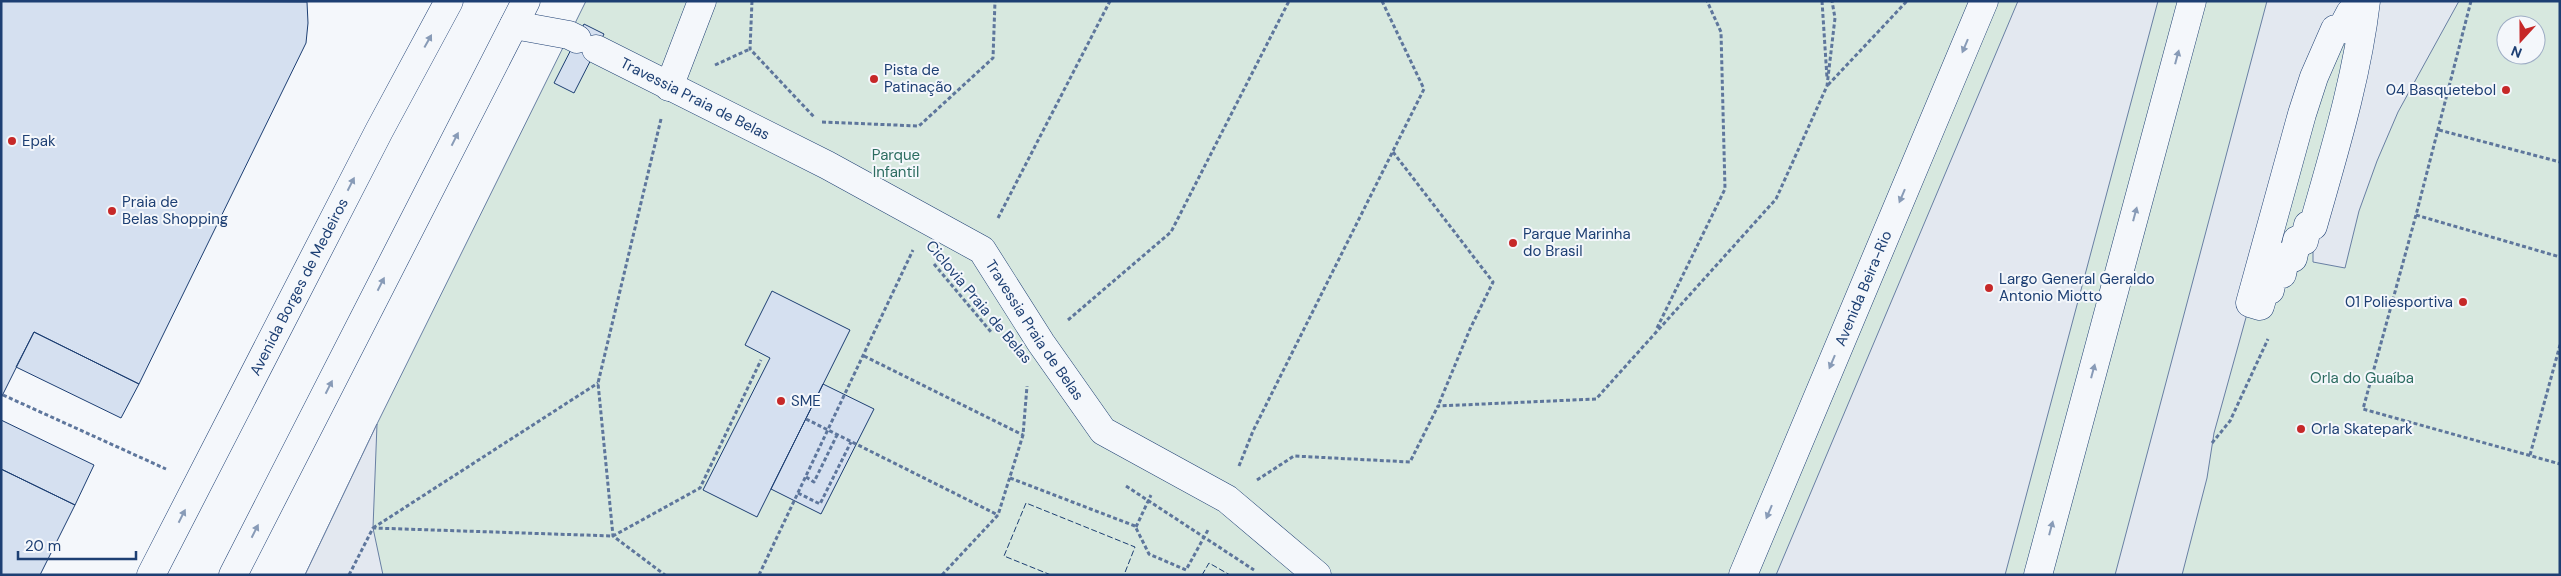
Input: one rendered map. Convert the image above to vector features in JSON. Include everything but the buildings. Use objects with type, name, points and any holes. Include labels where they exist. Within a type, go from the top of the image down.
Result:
[{"type":"main road","name":"Avenida Borges de Medeiros","points":[[151,575],[379,131],[449,1]]},
{"type":"main road","points":[[669,87],[702,1]]},
{"type":"main road","name":"Avenida Beira-Rio","points":[[1743,575],[1984,1]]},
{"type":"main road","points":[[2038,575],[2192,1]]},
{"type":"main road","points":[[2362,1],[2350,13],[2341,30],[2335,29],[2314,77],[2250,303],[2260,306],[2265,288],[2270,290],[2274,272],[2282,274],[2286,256],[2293,258],[2297,240],[2304,242],[2308,225],[2313,226],[2352,87],[2366,1]]},
{"type":"main road","points":[[233,575],[520,13]]},
{"type":"main road","name":"Travessia Praia de Belas","points":[[520,13],[569,35],[827,165],[982,250],[1041,343],[1103,431],[1226,500],[1317,575]]},
{"type":"path","points":[[752,1],[750,49],[819,122],[919,126],[993,58],[995,1]]},
{"type":"path","points":[[982,250],[1110,1]]},
{"type":"path","points":[[1041,343],[1171,232],[1289,1]]},
{"type":"path","points":[[1010,478],[1135,526],[1149,554],[1186,570],[1226,500],[1253,431],[1424,89],[1382,1]]},
{"type":"path","points":[[1655,333],[1725,189],[1721,32],[1707,1]]},
{"type":"path","points":[[1822,1],[1828,86]]},
{"type":"path","points":[[1828,86],[1835,18],[1832,1]]},
{"type":"path","points":[[1438,406],[1596,399],[1776,199],[1828,86],[1907,1]]},
{"type":"path","points":[[2471,1],[2416,215],[2363,409],[2560,464]]},
{"type":"path","points":[[662,114],[598,383],[613,536],[665,575]]},
{"type":"path","points":[[2438,130],[2560,162]]},
{"type":"path","points":[[1226,500],[1294,456],[1410,462],[1438,406],[1470,329],[1493,282],[1393,152]]},
{"type":"path","points":[[2416,215],[2560,257]]},
{"type":"path","points":[[758,575],[829,431],[916,244]]},
{"type":"path","name":"Ciclovia Praia de Belas","points":[[928,258],[997,340]]},
{"type":"path","points":[[2212,444],[2230,421],[2270,334]]},
{"type":"path","points":[[2530,455],[2560,345]]},
{"type":"path","points":[[864,356],[1023,435]]},
{"type":"path","points":[[373,528],[613,536],[700,488],[761,360]]},
{"type":"path","points":[[942,575],[998,515],[1023,435],[1028,377]]},
{"type":"path","points":[[349,575],[373,528],[598,383]]},
{"type":"path","points":[[3,395],[198,484]]},
{"type":"path","points":[[806,419],[998,515]]},
{"type":"path","points":[[806,478],[814,482],[837,434]]},
{"type":"path","points":[[798,493],[820,504],[851,442]]},
{"type":"path","points":[[1118,480],[1205,536],[1260,575]]},
{"type":"green space","name":"Parque Marinha do Brasil","points":[[586,1],[2560,1],[2560,575],[305,575],[377,424]]},
{"type":"shaded area","name":"Largo General Geraldo Antonio Miotto","points":[[2018,1],[2158,1],[2005,575],[1776,575]]},
{"type":"shaded area","points":[[2267,1],[2352,1],[2250,303],[2214,433],[2207,478],[2182,575],[2115,575]]},
{"type":"shaded area","points":[[2366,1],[2459,1],[2398,112],[2377,161],[2359,211],[2345,268],[2313,262],[2313,226]]},
{"type":"shaded area","points":[[377,424],[373,528],[383,575],[305,575]]},
{"type":"fence","points":[[1051,575],[1004,556],[1026,503],[1135,547],[1124,575]]},
{"type":"fence","points":[[1202,575],[1209,563],[1230,575]]},
{"type":"place","name":"Pista de Patinação","points":[[874,79]]},
{"type":"place","name":"04 Basquetebol","points":[[2506,90]]},
{"type":"place","name":"Epak","points":[[12,141]]},
{"type":"place","name":"Praia de Belas Shopping","points":[[112,211]]},
{"type":"place","name":"Parque Marinha do Brasil","points":[[1513,243]]},
{"type":"place","name":"Largo General Geraldo Antonio Miotto","points":[[1989,288]]},
{"type":"place","name":"01 Poliesportiva","points":[[2463,302]]},
{"type":"place","name":"SME","points":[[781,401]]},
{"type":"place","name":"Orla Skatepark","points":[[2301,429]]},
{"type":"park label","name":"Parque Infantil","points":[[896,164]]},
{"type":"park label","name":"Orla do Guaíba","points":[[2362,378]]}]
